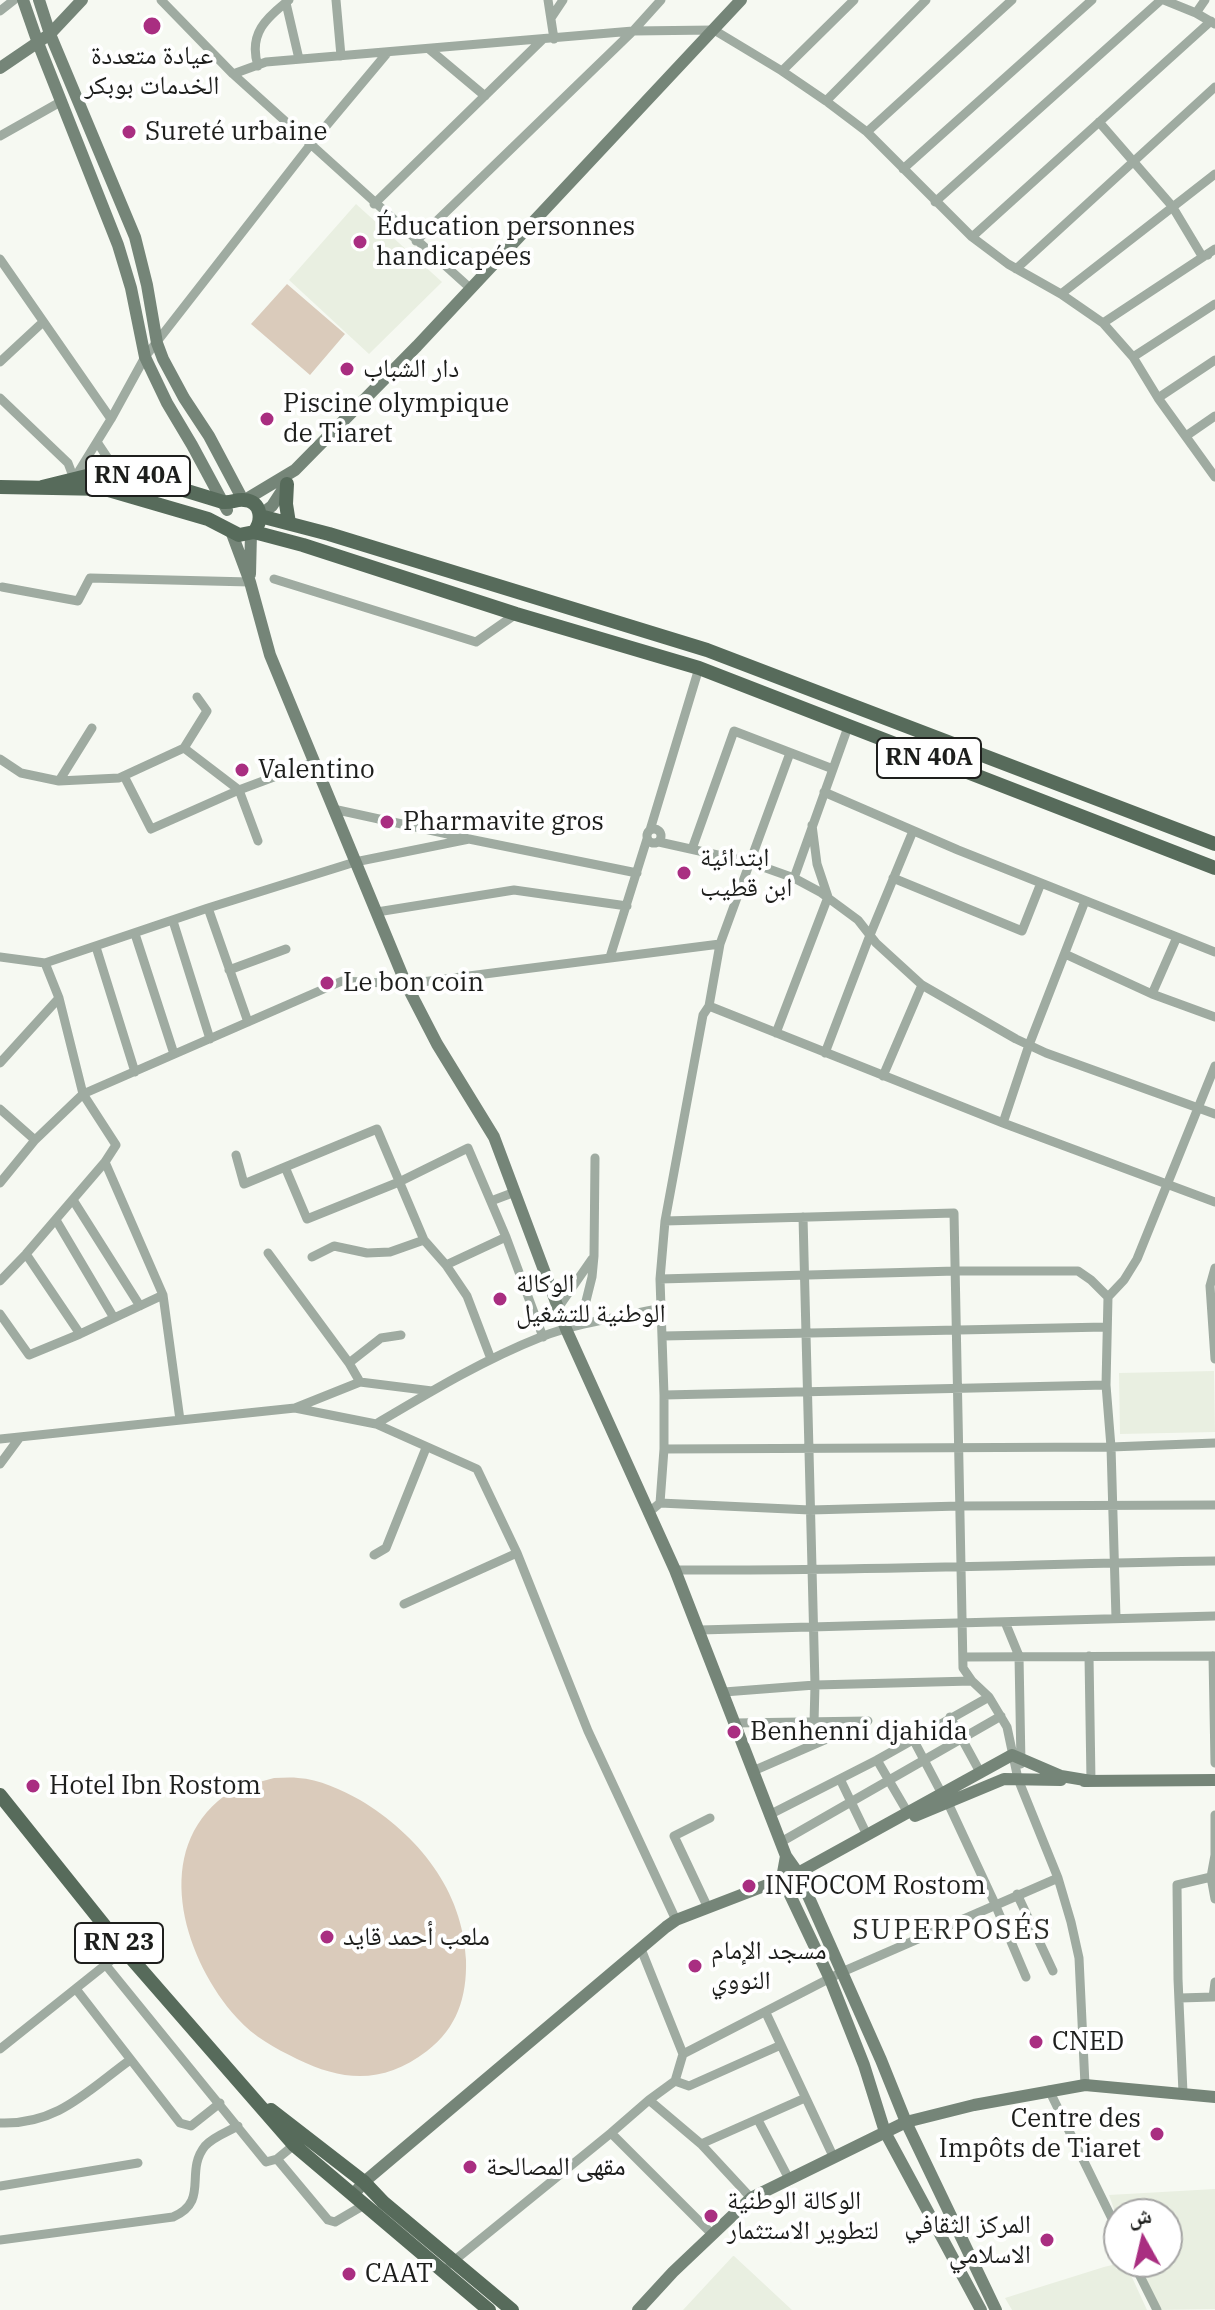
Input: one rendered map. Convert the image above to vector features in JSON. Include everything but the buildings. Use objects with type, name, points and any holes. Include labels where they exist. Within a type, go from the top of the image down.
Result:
[{"type":"main road","points":[[23,0],[118,245],[131,288],[145,357],[167,403],[234,503]]},
{"type":"main road","points":[[39,0],[50,34],[135,237],[163,359],[209,436],[234,503]]},
{"type":"main road","points":[[0,68],[50,34],[82,0]]},
{"type":"main road","points":[[260,515],[272,506],[295,470],[741,0]]},
{"type":"main road","name":"RN 40A","points":[[42,487],[115,469],[234,503]]},
{"type":"main road","points":[[295,470],[234,503],[225,520],[250,582],[270,655],[406,984],[437,1044],[494,1137],[566,1329],[675,1570],[786,1856],[798,1873],[906,2122],[996,2310]]},
{"type":"main road","points":[[287,484],[289,523]]},
{"type":"main road","name":"RN 40A","points":[[0,487],[105,489],[208,519],[230,530]]},
{"type":"main road","points":[[230,530],[243,535],[259,525],[260,515],[255,505],[234,503]]},
{"type":"main road","name":"RN 40A","points":[[260,515],[707,650],[1215,844]]},
{"type":"main road","points":[[250,582],[252,532]]},
{"type":"main road","name":"RN 40A","points":[[252,532],[303,545],[516,614],[699,668],[1215,868]]},
{"type":"main road","points":[[867,1835],[945,1798],[980,1772],[1017,1757],[1061,1776],[1091,1781]]},
{"type":"main road","points":[[358,2200],[364,2182],[676,1920],[798,1873],[908,1813],[1004,1779],[1215,1780]]},
{"type":"main road","name":"RN 23","points":[[0,1795],[124,1950],[294,2145],[358,2200],[447,2267],[512,2310]]},
{"type":"main road","points":[[786,1856],[782,1878],[830,1979],[864,2065],[885,2132],[981,2310]]},
{"type":"main road","points":[[638,2310],[751,2198],[906,2122],[974,2105],[1085,2085],[1215,2097]]},
{"type":"main road","name":"RN 23","points":[[242,2088],[364,2182],[489,2310]]},
{"type":"street","points":[[0,11],[14,0]]},
{"type":"street","points":[[161,0],[233,74],[470,288]]},
{"type":"street","points":[[336,0],[341,56]]},
{"type":"street","points":[[548,0],[554,39]]},
{"type":"street","points":[[551,18],[563,0]]},
{"type":"street","points":[[416,241],[633,31],[661,0]]},
{"type":"street","points":[[782,71],[854,0]]},
{"type":"street","points":[[826,101],[926,0]]},
{"type":"street","points":[[867,132],[1012,0]]},
{"type":"street","points":[[903,169],[1092,0]]},
{"type":"street","points":[[935,202],[1162,0],[1213,23],[972,237]]},
{"type":"street","points":[[1196,13],[1205,0]]},
{"type":"street","points":[[258,66],[254,47],[261,27],[288,1]]},
{"type":"street","points":[[288,1],[299,59]]},
{"type":"street","points":[[233,74],[266,62],[633,31],[714,30],[826,101],[867,132],[972,237],[1016,269],[1061,294],[1103,323],[1133,357],[1158,398],[1214,475]]},
{"type":"street","points":[[374,204],[542,40]]},
{"type":"street","points":[[429,49],[485,96]]},
{"type":"street","points":[[74,479],[145,357],[311,144],[388,52]]},
{"type":"street","points":[[1016,269],[1215,87]]},
{"type":"street","points":[[1,134],[62,101]]},
{"type":"street","points":[[1099,122],[1172,206],[1202,256]]},
{"type":"street","points":[[1061,294],[1215,174]]},
{"type":"street","points":[[1103,323],[1202,256],[1215,252]]},
{"type":"street","points":[[0,259],[111,419]]},
{"type":"street","points":[[1133,357],[1215,304]]},
{"type":"street","points":[[0,362],[43,322]]},
{"type":"street","points":[[1158,398],[1215,360]]},
{"type":"street","points":[[0,398],[68,463],[74,479]]},
{"type":"street","points":[[1186,436],[1215,416]]},
{"type":"street","points":[[97,442],[115,469]]},
{"type":"street","points":[[2,587],[78,601],[90,578],[250,582]]},
{"type":"street","points":[[274,579],[476,642],[516,614]]},
{"type":"street","points":[[610,957],[699,668]]},
{"type":"street","points":[[0,759],[21,773],[59,781],[119,778],[184,748],[207,711],[197,697]]},
{"type":"street","points":[[794,878],[848,727]]},
{"type":"street","points":[[59,781],[92,728]]},
{"type":"street","points":[[692,849],[734,731],[833,769]]},
{"type":"street","points":[[184,748],[239,790],[258,841]]},
{"type":"street","points":[[660,1503],[664,1395],[660,1279],[665,1221],[703,1015],[709,1006],[720,944],[790,753]]},
{"type":"street","points":[[124,776],[151,829],[239,790],[314,762]]},
{"type":"street","points":[[824,792],[1215,952]]},
{"type":"street","points":[[333,809],[637,873]]},
{"type":"street","points":[[776,1033],[828,897],[817,864],[812,825]]},
{"type":"street","points":[[825,1053],[913,831]]},
{"type":"street","points":[[649,835],[653,844],[659,842],[749,862],[794,878],[828,897],[858,920],[922,985],[1029,1045],[1215,1114]]},
{"type":"street","points":[[0,957],[45,963],[355,862],[469,839]]},
{"type":"street","points":[[893,878],[1022,931],[1041,883]]},
{"type":"street","points":[[377,912],[514,890],[627,906]]},
{"type":"street","points":[[1003,1123],[1029,1045],[1085,901]]},
{"type":"street","points":[[208,908],[248,1022]]},
{"type":"street","points":[[173,921],[210,1039]]},
{"type":"street","points":[[135,934],[174,1054]]},
{"type":"street","points":[[1152,994],[1177,937]]},
{"type":"street","points":[[0,1183],[35,1140],[83,1094],[342,981],[406,984],[720,944]]},
{"type":"street","points":[[96,947],[135,1072]]},
{"type":"street","points":[[229,970],[286,949]]},
{"type":"street","points":[[1065,954],[1152,994],[1215,1017]]},
{"type":"street","points":[[0,1281],[56,1220],[116,1145],[83,1094],[59,998],[45,963]]},
{"type":"street","points":[[883,1076],[922,985]]},
{"type":"street","points":[[0,1063],[59,998]]},
{"type":"street","points":[[709,1006],[1003,1123],[1215,1202]]},
{"type":"street","points":[[1116,1618],[1106,1385],[1108,1297],[1124,1280],[1137,1259],[1215,1066]]},
{"type":"street","points":[[0,1109],[35,1140]]},
{"type":"street","points":[[236,1155],[244,1184],[377,1129],[424,1240],[467,1296],[491,1359]]},
{"type":"street","points":[[285,1167],[307,1219],[399,1182],[468,1148],[506,1237],[543,1337]]},
{"type":"street","points":[[580,1325],[594,1256],[595,1158]]},
{"type":"street","points":[[105,1162],[163,1295],[180,1420]]},
{"type":"street","points":[[491,1201],[515,1192]]},
{"type":"street","points":[[73,1200],[140,1306]]},
{"type":"street","points":[[665,1221],[954,1213],[963,1668],[1001,1716],[1017,1757]]},
{"type":"street","points":[[803,1217],[814,1723]]},
{"type":"street","points":[[56,1220],[114,1318]]},
{"type":"street","points":[[446,1265],[506,1237]]},
{"type":"street","points":[[312,1257],[334,1246],[367,1253],[390,1252],[424,1240]]},
{"type":"street","points":[[268,1253],[360,1382]]},
{"type":"street","points":[[26,1254],[80,1334]]},
{"type":"street","points":[[558,1308],[594,1256]]},
{"type":"street","points":[[1215,1268],[1210,1286],[1215,1359]]},
{"type":"street","points":[[660,1279],[1078,1271],[1108,1297]]},
{"type":"street","points":[[0,1314],[29,1355],[163,1295]]},
{"type":"street","points":[[376,1424],[491,1359],[543,1337],[580,1325],[662,1308]]},
{"type":"street","points":[[663,1336],[1106,1327]]},
{"type":"street","points":[[349,1363],[381,1338],[401,1335]]},
{"type":"street","points":[[0,1439],[295,1408],[360,1382],[432,1391]]},
{"type":"street","points":[[664,1395],[1106,1385]]},
{"type":"street","points":[[295,1408],[376,1424],[477,1469],[517,1553],[588,1731],[676,1920]]},
{"type":"street","points":[[0,1464],[20,1437]]},
{"type":"street","points":[[664,1449],[1111,1447],[1215,1443]]},
{"type":"street","points":[[374,1555],[386,1548],[426,1448]]},
{"type":"street","points":[[648,1513],[660,1503],[810,1510],[1215,1505]]},
{"type":"street","points":[[404,1604],[517,1553]]},
{"type":"street","points":[[675,1570],[812,1571],[1215,1561]]},
{"type":"street","points":[[700,1630],[1215,1616]]},
{"type":"street","points":[[1005,1622],[1019,1656],[1018,1779],[1058,1878],[1079,1958],[1085,2085]]},
{"type":"street","points":[[1089,1656],[1091,1781]]},
{"type":"street","points":[[963,1657],[1214,1656],[1215,1763]]},
{"type":"street","points":[[724,1692],[815,1685],[972,1681]]},
{"type":"street","points":[[769,1815],[877,1760],[989,1697]]},
{"type":"street","points":[[781,1842],[1001,1716]]},
{"type":"street","points":[[950,1717],[980,1772]]},
{"type":"street","points":[[735,1723],[868,1721],[753,1771]]},
{"type":"street","points":[[913,1739],[945,1798],[1026,1977]]},
{"type":"street","points":[[877,1760],[908,1813]]},
{"type":"street","points":[[840,1779],[867,1835]]},
{"type":"street","points":[[1215,1815],[1215,1855],[1211,1877],[1215,1899]]},
{"type":"street","points":[[708,1908],[674,1836],[710,1818]]},
{"type":"street","points":[[1183,2093],[1177,1885],[1211,1877]]},
{"type":"street","points":[[683,2054],[842,1972],[1058,1878]]},
{"type":"street","points":[[1017,1894],[1053,1971]]},
{"type":"street","points":[[447,2267],[675,2081],[683,2054],[641,1949]]},
{"type":"street","points":[[0,2049],[124,1950]]},
{"type":"street","points":[[105,1964],[266,2162],[277,2159],[294,2145]]},
{"type":"street","points":[[1180,1998],[1213,1997],[1215,1982]]},
{"type":"street","points":[[76,1989],[180,2123],[191,2126],[220,2103]]},
{"type":"street","points":[[766,2013],[833,2156]]},
{"type":"street","points":[[675,2081],[689,2086],[781,2045]]},
{"type":"street","points":[[0,2123],[36,2121],[59,2112],[130,2060]]},
{"type":"street","points":[[1049,2090],[1103,2200]]},
{"type":"street","points":[[701,2144],[805,2098]]},
{"type":"street","points":[[649,2100],[701,2144],[751,2198]]},
{"type":"street","points":[[758,2120],[789,2179]]},
{"type":"street","points":[[0,2240],[173,2217],[186,2212],[192,2204],[200,2155],[213,2140],[238,2126]]},
{"type":"street","points":[[611,2133],[712,2234]]},
{"type":"street","points":[[277,2159],[328,2220],[335,2222],[358,2200]]},
{"type":"street","points":[[0,2186],[138,2163]]},
{"type":"street","points":[[1141,2278],[1157,2310]]},
{"type":"shaded area","name":"Éducation personnes handicapées","points":[[356,204],[442,282],[369,354],[289,280]]},
{"type":"shaded area","points":[[287,284],[345,334],[310,375],[251,324]]},
{"type":"shaded area","points":[[1214,1371],[1215,1432],[1120,1434],[1119,1373]]},
{"type":"shaded area","name":"ملعب أحمد قايد","points":[[274,1778],[306,1779],[353,1796],[401,1830],[434,1867],[446,1888],[463,1934],[465,1987],[458,2011],[446,2032],[411,2062],[364,2076],[314,2067],[265,2042],[244,2025],[219,1995],[203,1968],[191,1940],[184,1910],[182,1880],[186,1851],[198,1824],[218,1801],[244,1786]]},
{"type":"shaded area","points":[[1215,2189],[1215,2309],[1160,2310],[1145,2278],[1183,2278],[1183,2198],[1110,2198],[1109,2195]]},
{"type":"shaded area","points":[[734,2256],[792,2310],[683,2310]]},
{"type":"shaded area","points":[[1103,2267],[1103,2278],[1132,2278],[1147,2310],[1012,2310],[1005,2298]]},
{"type":"place","name":"عيادة متعددة الخدمات بوبكر","points":[[152,26]]},
{"type":"place","name":"Sureté urbaine","points":[[129,132]]},
{"type":"place","name":"Éducation personnes handicapées","points":[[360,242]]},
{"type":"place","name":"دار الشباب","points":[[347,369]]},
{"type":"place","name":"Piscine olympique de Tiaret","points":[[267,419]]},
{"type":"place","name":"Valentino","points":[[242,770]]},
{"type":"place","name":"Pharmavite gros","points":[[387,822]]},
{"type":"place","name":"ابتدائية ابن قطيب","points":[[684,873]]},
{"type":"place","name":"Le bon coin","points":[[327,983]]},
{"type":"place","name":"الوكالة الوطنية للتشغيل","points":[[500,1299]]},
{"type":"place","name":"Benhenni djahida","points":[[734,1732]]},
{"type":"place","name":"Hotel Ibn Rostom","points":[[33,1786]]},
{"type":"place","name":"INFOCOM Rostom","points":[[749,1886]]},
{"type":"place","name":"ملعب أحمد قايد","points":[[327,1937]]},
{"type":"place","name":"مسجد الإمام النووي","points":[[695,1966]]},
{"type":"place","name":"CNED","points":[[1036,2042]]},
{"type":"place","name":"Centre des Impôts de Tiaret","points":[[1157,2134]]},
{"type":"place","name":"مقهى المصالحة","points":[[470,2167]]},
{"type":"place","name":"الوكالة الوطنية لتطوير الاستثمار","points":[[711,2216]]},
{"type":"place","name":"المركز الثقافي الاسلامي","points":[[1047,2240]]},
{"type":"place","name":"CAAT","points":[[349,2274]]},
{"type":"district","name":"SUPERPOSÉS","points":[[952,1931]]}]
